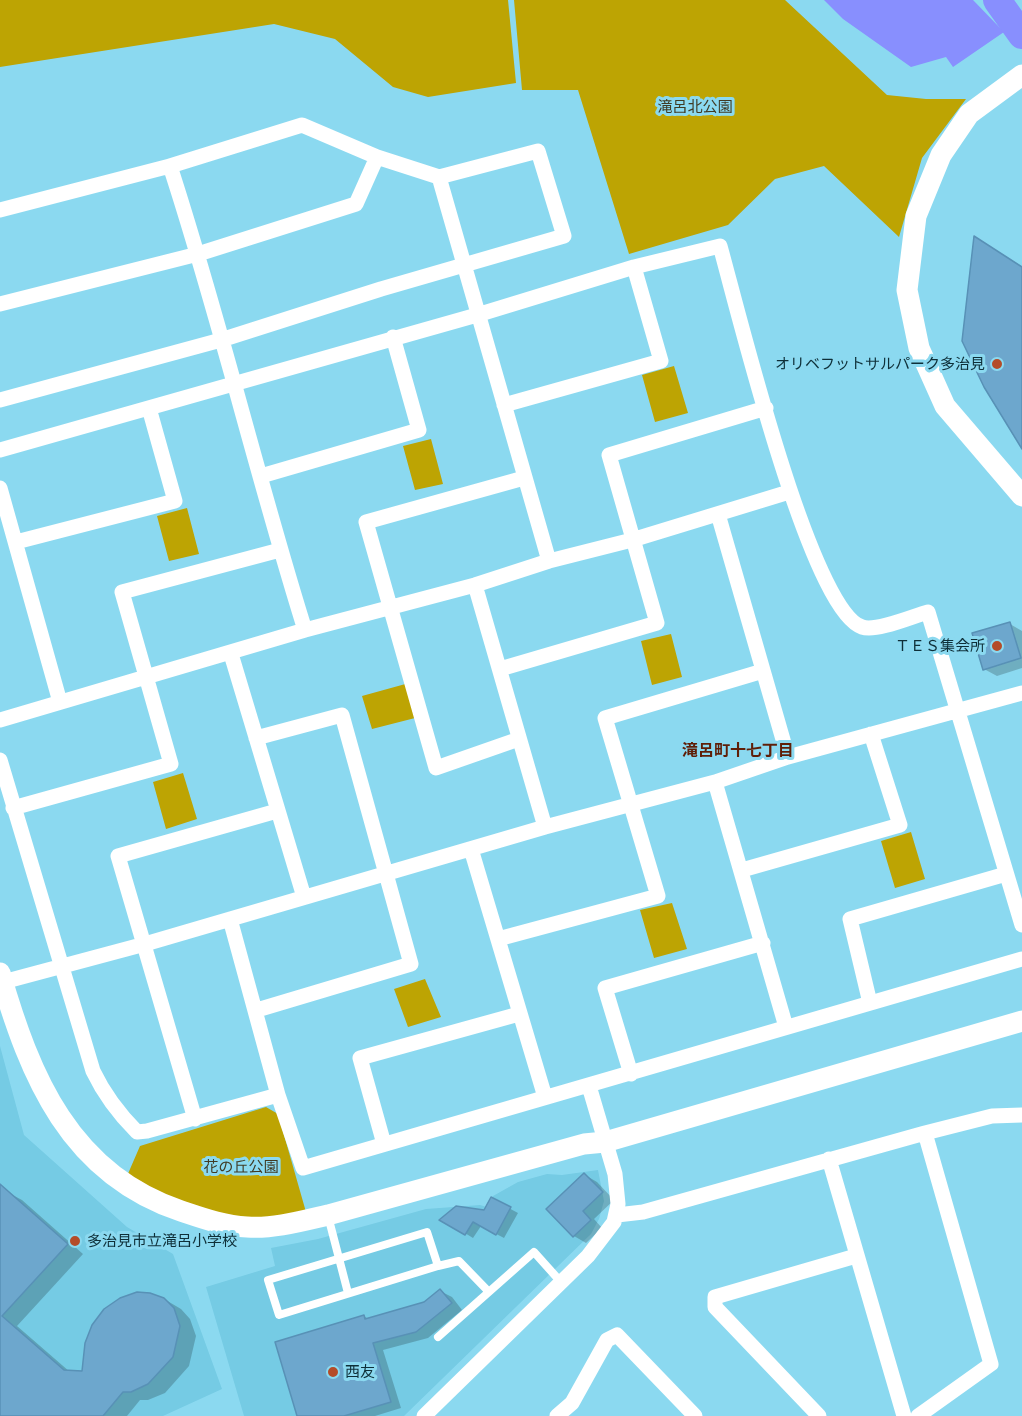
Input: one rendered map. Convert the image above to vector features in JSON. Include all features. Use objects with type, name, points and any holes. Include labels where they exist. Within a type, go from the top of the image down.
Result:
[{"type":"street","points":[[1022,75],[969,114],[941,155],[916,216],[907,290],[919,348],[945,406],[1022,496]]},
{"type":"street","points":[[0,210],[170,166],[302,125],[377,157],[439,177],[538,151],[564,236],[221,340],[0,400]]},
{"type":"street","points":[[0,304],[198,254],[356,204],[377,157]]},
{"type":"street","points":[[170,166],[198,254],[232,383],[305,630]]},
{"type":"street","points":[[439,177],[462,267],[549,561]]},
{"type":"street","points":[[0,450],[477,315],[634,267],[720,246],[789,492],[815,560],[851,619],[861,627],[873,628],[928,612],[960,711],[1006,874],[1021,918]]},
{"type":"street","points":[[504,405],[661,361],[634,267]]},
{"type":"street","points":[[261,476],[419,430],[393,337]]},
{"type":"street","points":[[16,542],[175,501],[149,408]]},
{"type":"street","points":[[500,669],[657,623],[609,455],[766,408]]},
{"type":"street","points":[[519,739],[436,768],[366,522],[525,478]]},
{"type":"street","points":[[0,488],[60,702]]},
{"type":"street","points":[[0,720],[231,654],[305,630],[632,540],[789,492]]},
{"type":"street","points":[[718,514],[788,757]]},
{"type":"street","points":[[13,808],[171,764],[122,592],[280,550]]},
{"type":"street","points":[[475,585],[545,827]]},
{"type":"street","points":[[231,654],[304,897]]},
{"type":"street","points":[[498,939],[658,896],[605,718],[763,671]]},
{"type":"street","points":[[1022,693],[788,757],[714,782],[545,827],[60,968],[1,978],[33,1071],[62,1123],[90,1157],[128,1186],[165,1206],[212,1222],[248,1227],[287,1224],[328,1215],[584,1144],[605,1142],[1022,1021]]},
{"type":"street","points":[[256,738],[342,715],[388,874],[411,964],[257,1010]]},
{"type":"street","points":[[742,870],[900,825],[871,734]]},
{"type":"street","points":[[0,760],[60,968],[93,1071],[103,1091],[122,1117],[136,1132],[195,1119],[278,1095]]},
{"type":"street","points":[[714,782],[742,870],[786,1027]]},
{"type":"street","points":[[195,1119],[118,856],[277,811]]},
{"type":"street","points":[[471,849],[545,1098]]},
{"type":"street","points":[[870,1003],[850,920],[1006,874]]},
{"type":"street","points":[[230,919],[257,1010],[278,1095],[303,1168],[1022,959]]},
{"type":"street","points":[[631,1074],[605,988],[763,943]]},
{"type":"street","points":[[384,1144],[360,1058],[519,1014]]},
{"type":"street","points":[[424,1416],[588,1256],[611,1229],[617,1215],[615,1174],[589,1086]]},
{"type":"street","points":[[617,1215],[643,1212],[925,1132],[992,1116],[1022,1115]]},
{"type":"street","points":[[918,1416],[991,1364],[925,1132]]},
{"type":"street","points":[[829,1159],[904,1416]]},
{"type":"street","points":[[819,1416],[716,1307],[715,1297],[856,1256]]},
{"type":"street","points":[[557,1416],[572,1403],[608,1340],[617,1335],[690,1414]]},
{"type":"lane","points":[[328,1215],[348,1293]]},
{"type":"lane","points":[[438,1266],[427,1232],[268,1280],[279,1315],[459,1261],[489,1292]]},
{"type":"lane","points":[[438,1336],[534,1252],[560,1281]]},
{"type":"shaded area","name":"多治見市立滝呂小学校","points":[[0,1046],[24,1135],[127,1227],[173,1254],[222,1389],[163,1416],[0,1416]]},
{"type":"shaded area","points":[[598,1170],[604,1201],[599,1219],[591,1234],[404,1416],[244,1416],[206,1287],[275,1266],[271,1248],[318,1239],[426,1209],[480,1205],[487,1207],[493,1196],[518,1182],[547,1174],[562,1175]]},
{"type":"green space","points":[[0,0],[508,0],[516,83],[428,97],[393,87],[335,39],[274,24],[0,67]]},
{"type":"green space","name":"滝呂北公園","points":[[514,0],[785,0],[887,95],[926,99],[966,99],[922,158],[899,237],[824,166],[775,179],[728,225],[629,254],[578,90],[522,90]]},
{"type":"green space","points":[[674,366],[688,413],[655,422],[642,375]]},
{"type":"green space","points":[[431,439],[443,484],[415,490],[403,446]]},
{"type":"green space","points":[[187,508],[199,554],[169,561],[157,516]]},
{"type":"green space","points":[[671,634],[682,677],[652,685],[641,641]]},
{"type":"green space","points":[[409,683],[419,717],[372,729],[362,696]]},
{"type":"green space","points":[[183,773],[197,819],[166,829],[153,782]]},
{"type":"green space","points":[[911,832],[925,879],[895,888],[881,841]]},
{"type":"green space","points":[[672,903],[687,949],[654,958],[640,910]]},
{"type":"green space","points":[[425,979],[441,1017],[408,1027],[394,989]]},
{"type":"green space","name":"花の丘公園","points":[[266,1107],[278,1114],[306,1212],[255,1217],[213,1212],[172,1198],[127,1176],[140,1146]]},
{"type":"water","points":[[824,0],[973,0],[1004,32],[953,67],[946,57],[911,67],[843,19]]},
{"type":"building","name":"オリベフットサルパーク多治見","points":[[974,236],[1022,267],[1022,449],[984,387],[962,341]]},
{"type":"building","name":"ＴＥＳ集会所","points":[[1010,622],[1021,658],[983,670],[972,633]]},
{"type":"building","points":[[584,1173],[603,1192],[583,1211],[591,1220],[573,1237],[546,1209]]},
{"type":"building","points":[[0,1184],[68,1244],[2,1316],[64,1370],[82,1371],[85,1343],[92,1325],[104,1309],[120,1298],[137,1292],[150,1293],[164,1298],[174,1308],[180,1326],[173,1357],[148,1384],[131,1392],[123,1392],[103,1416],[0,1416]]},
{"type":"building","points":[[491,1197],[511,1207],[496,1235],[473,1222],[465,1235],[439,1220],[456,1206],[484,1210]]},
{"type":"building","name":"西友","points":[[440,1289],[452,1303],[416,1332],[373,1343],[391,1402],[344,1416],[297,1416],[275,1342],[364,1315],[365,1319],[424,1302]]},
{"type":"waterway","points":[[997,0],[1022,35]]},
{"type":"place","name":"オリベフットサルパーク多治見","points":[[997,364]]},
{"type":"place","name":"ＴＥＳ集会所","points":[[997,646]]},
{"type":"place","name":"多治見市立滝呂小学校","points":[[75,1241]]},
{"type":"place","name":"西友","points":[[333,1372]]},
{"type":"district","name":"滝呂町十七丁目","points":[[738,751]]}]
